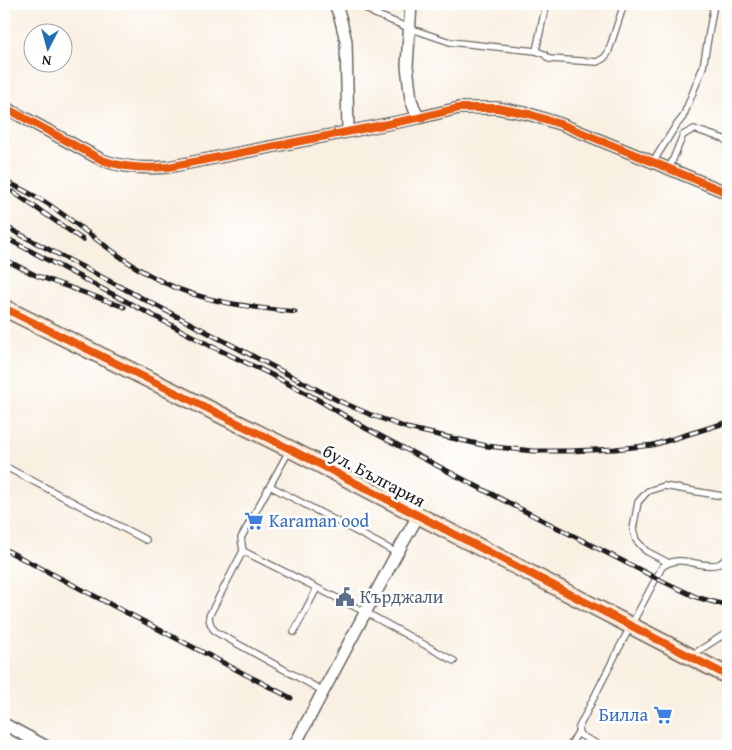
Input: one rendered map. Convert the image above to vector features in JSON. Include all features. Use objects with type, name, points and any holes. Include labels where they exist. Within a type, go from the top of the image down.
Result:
[{"type":"street","points":[[334,4],[340,17],[346,41],[348,132]]},
{"type":"street","points":[[412,4],[406,66],[411,100],[418,118]]},
{"type":"street","points":[[4,107],[102,160],[133,168],[149,169],[168,167],[348,132],[459,108],[497,108],[528,114],[563,125],[728,193]]},
{"type":"street","name":"бул. България","points":[[4,308],[290,449],[728,676]]},
{"type":"street","points":[[294,746],[418,516]]},
{"type":"street","points":[[4,724],[45,746]]},
{"type":"lane","points":[[359,4],[375,14],[450,42],[536,51],[549,58],[597,62],[608,53],[624,4]]},
{"type":"lane","points":[[375,14],[381,4]]},
{"type":"lane","points":[[536,51],[546,4]]},
{"type":"lane","points":[[653,162],[684,117],[703,67],[714,4]]},
{"type":"lane","points":[[669,169],[683,135],[694,129],[724,139],[728,143]]},
{"type":"lane","points":[[290,449],[241,538],[243,551],[209,616],[209,621],[211,627],[216,632],[322,691]]},
{"type":"lane","points":[[4,466],[146,540]]},
{"type":"lane","points":[[270,486],[397,553]]},
{"type":"lane","points":[[667,562],[646,550],[636,540],[633,528],[638,502],[648,491],[664,486],[728,497]]},
{"type":"lane","points":[[243,551],[365,612],[454,661]]},
{"type":"lane","points":[[570,746],[630,625],[662,567],[667,562],[674,560],[708,565],[720,564],[728,557]]},
{"type":"lane","points":[[294,632],[317,588]]},
{"type":"lane","points":[[689,656],[728,632]]},
{"type":"lane","points":[[578,732],[600,746]]},
{"type":"railway","points":[[4,180],[48,204],[119,256],[165,283],[213,300],[295,312]]},
{"type":"railway","points":[[13,192],[83,240]]},
{"type":"railway","points":[[4,226],[337,400],[407,428],[487,446],[533,451],[570,451],[653,445],[728,422]]},
{"type":"railway","points":[[4,237],[211,346],[268,373],[367,429],[656,578],[696,597],[728,606]]},
{"type":"railway","points":[[4,259],[35,275],[124,307]]},
{"type":"railway","points":[[4,549],[291,698]]},
{"type":"cycle path","points":[[4,107],[102,160],[126,166],[151,168],[168,167],[418,118],[459,108],[497,108],[529,114],[563,125],[728,193]]},
{"type":"cycle path","points":[[4,308],[290,449],[728,676]]},
{"type":"place","name":"Karaman ood","points":[[254,521]]},
{"type":"place","name":"Кърджали","points":[[345,597]]},
{"type":"place","name":"Билла","points":[[663,715]]}]
